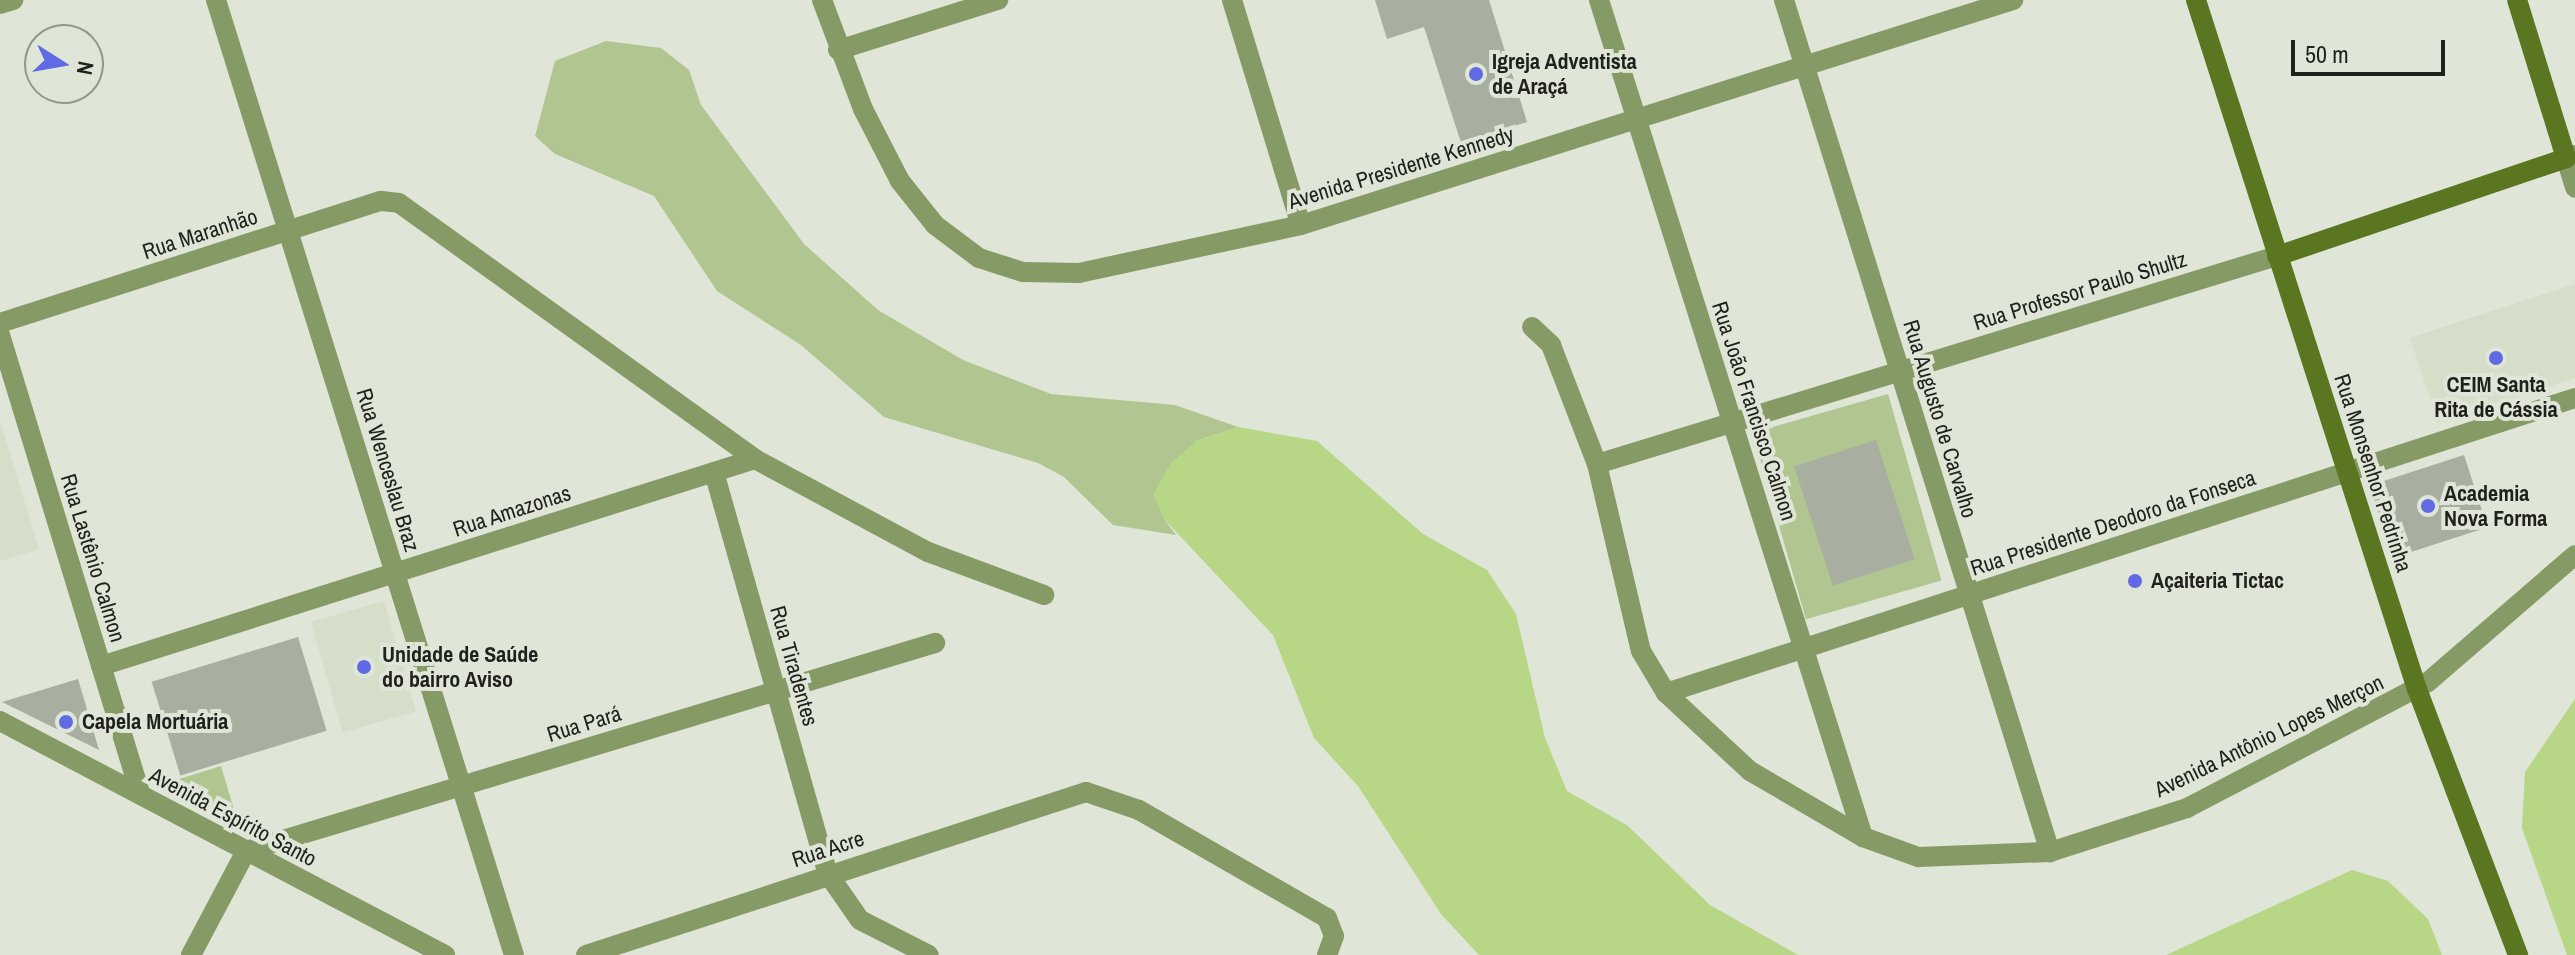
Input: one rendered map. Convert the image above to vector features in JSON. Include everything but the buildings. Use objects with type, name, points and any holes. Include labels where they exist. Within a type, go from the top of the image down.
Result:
[{"type":"main road","name":"Rua Monsenhor Pedrinha","points":[[2196,0],[2417,689],[2518,955]]},
{"type":"main road","points":[[2517,0],[2570,157]]},
{"type":"main road","name":"Rua Professor Paulo Shultz","points":[[2277,256],[2570,157]]},
{"type":"street","points":[[0,4],[13,0]]},
{"type":"street","name":"Rua Wenceslau Braz","points":[[216,0],[514,955]]},
{"type":"street","name":"Avenida Presidente Kennedy","points":[[822,0],[838,50],[863,109],[900,181],[935,225],[979,258],[1023,272],[1079,273],[1301,225],[2013,0]]},
{"type":"street","points":[[838,50],[998,0]]},
{"type":"street","points":[[1232,0],[1301,225]]},
{"type":"street","name":"Rua João Francisco Calmon","points":[[1599,0],[1863,837]]},
{"type":"street","name":"Rua Augusto de Carvalho","points":[[1784,0],[2050,852]]},
{"type":"street","points":[[2570,157],[2575,188]]},
{"type":"street","name":"Rua Maranhão","points":[[0,323],[381,201],[413,211],[755,459]]},
{"type":"street","name":"Rua Professor Paulo Shultz","points":[[1597,464],[2277,256]]},
{"type":"street","name":"Avenida Antônio Lopes Merçon","points":[[1532,327],[1551,345],[1597,464],[1641,651],[1666,693],[1750,771],[1863,837],[1918,857],[2050,852],[2187,808],[2417,689],[2575,555]]},
{"type":"street","name":"Rua Lastênio Calmon","points":[[0,335],[141,795]]},
{"type":"street","name":"Rua Presidente Deodoro da Fonseca","points":[[1666,693],[2575,398]]},
{"type":"street","points":[[755,459],[928,552],[1044,595]]},
{"type":"street","name":"Rua Amazonas","points":[[101,666],[755,459]]},
{"type":"street","name":"Rua Tiradentes","points":[[714,472],[828,874],[860,920],[929,955]]},
{"type":"street","name":"Rua Pará","points":[[246,851],[935,643]]},
{"type":"street","points":[[79,763],[111,761],[118,721]]},
{"type":"street","name":"Avenida Espírito Santo","points":[[2,726],[141,795],[445,955]]},
{"type":"street","name":"Rua Acre","points":[[586,955],[1086,792],[1139,810],[1327,918],[1334,936],[1327,955]]},
{"type":"street","points":[[191,955],[246,851]]},
{"type":"shaded area","points":[[606,41],[661,48],[689,70],[701,105],[804,244],[878,310],[963,360],[1051,394],[1175,405],[1238,427],[1196,441],[1164,519],[1176,535],[1113,525],[1064,477],[1038,463],[884,417],[801,345],[717,291],[654,196],[555,154],[535,136],[555,61]]},
{"type":"shaded area","name":"CEIM Santa Rita de Cássia","points":[[2575,284],[2575,378],[2438,423],[2410,338]]},
{"type":"shaded area","points":[[1888,394],[1941,580],[1806,619],[1752,433]]},
{"type":"shaded area","points":[[0,421],[39,549],[0,561]]},
{"type":"shaded area","points":[[1238,427],[1317,441],[1423,534],[1487,570],[1516,614],[1545,738],[1567,791],[1628,826],[1710,905],[1798,955],[1479,955],[1441,914],[1358,786],[1314,738],[1273,635],[1164,519],[1153,494],[1171,463],[1196,441]]},
{"type":"shaded area","name":"Unidade de Saúde do bairro Aviso","points":[[384,601],[416,712],[343,732],[311,622]]},
{"type":"shaded area","points":[[2575,699],[2575,955],[2567,955],[2522,828],[2525,772]]},
{"type":"shaded area","points":[[221,766],[238,823],[157,786]]},
{"type":"shaded area","points":[[2352,870],[2388,881],[2428,919],[2442,955],[2166,955]]},
{"type":"place","name":"Igreja Adventista de Araçá","points":[[1476,74]]},
{"type":"place","name":"CEIM Santa Rita de Cássia","points":[[2496,358]]},
{"type":"place","name":"Academia Nova Forma","points":[[2428,506]]},
{"type":"place","name":"Açaiteria Tictac","points":[[2135,581]]},
{"type":"place","name":"Unidade de Saúde do bairro Aviso","points":[[364,667]]},
{"type":"place","name":"Capela Mortuária","points":[[66,722]]}]
